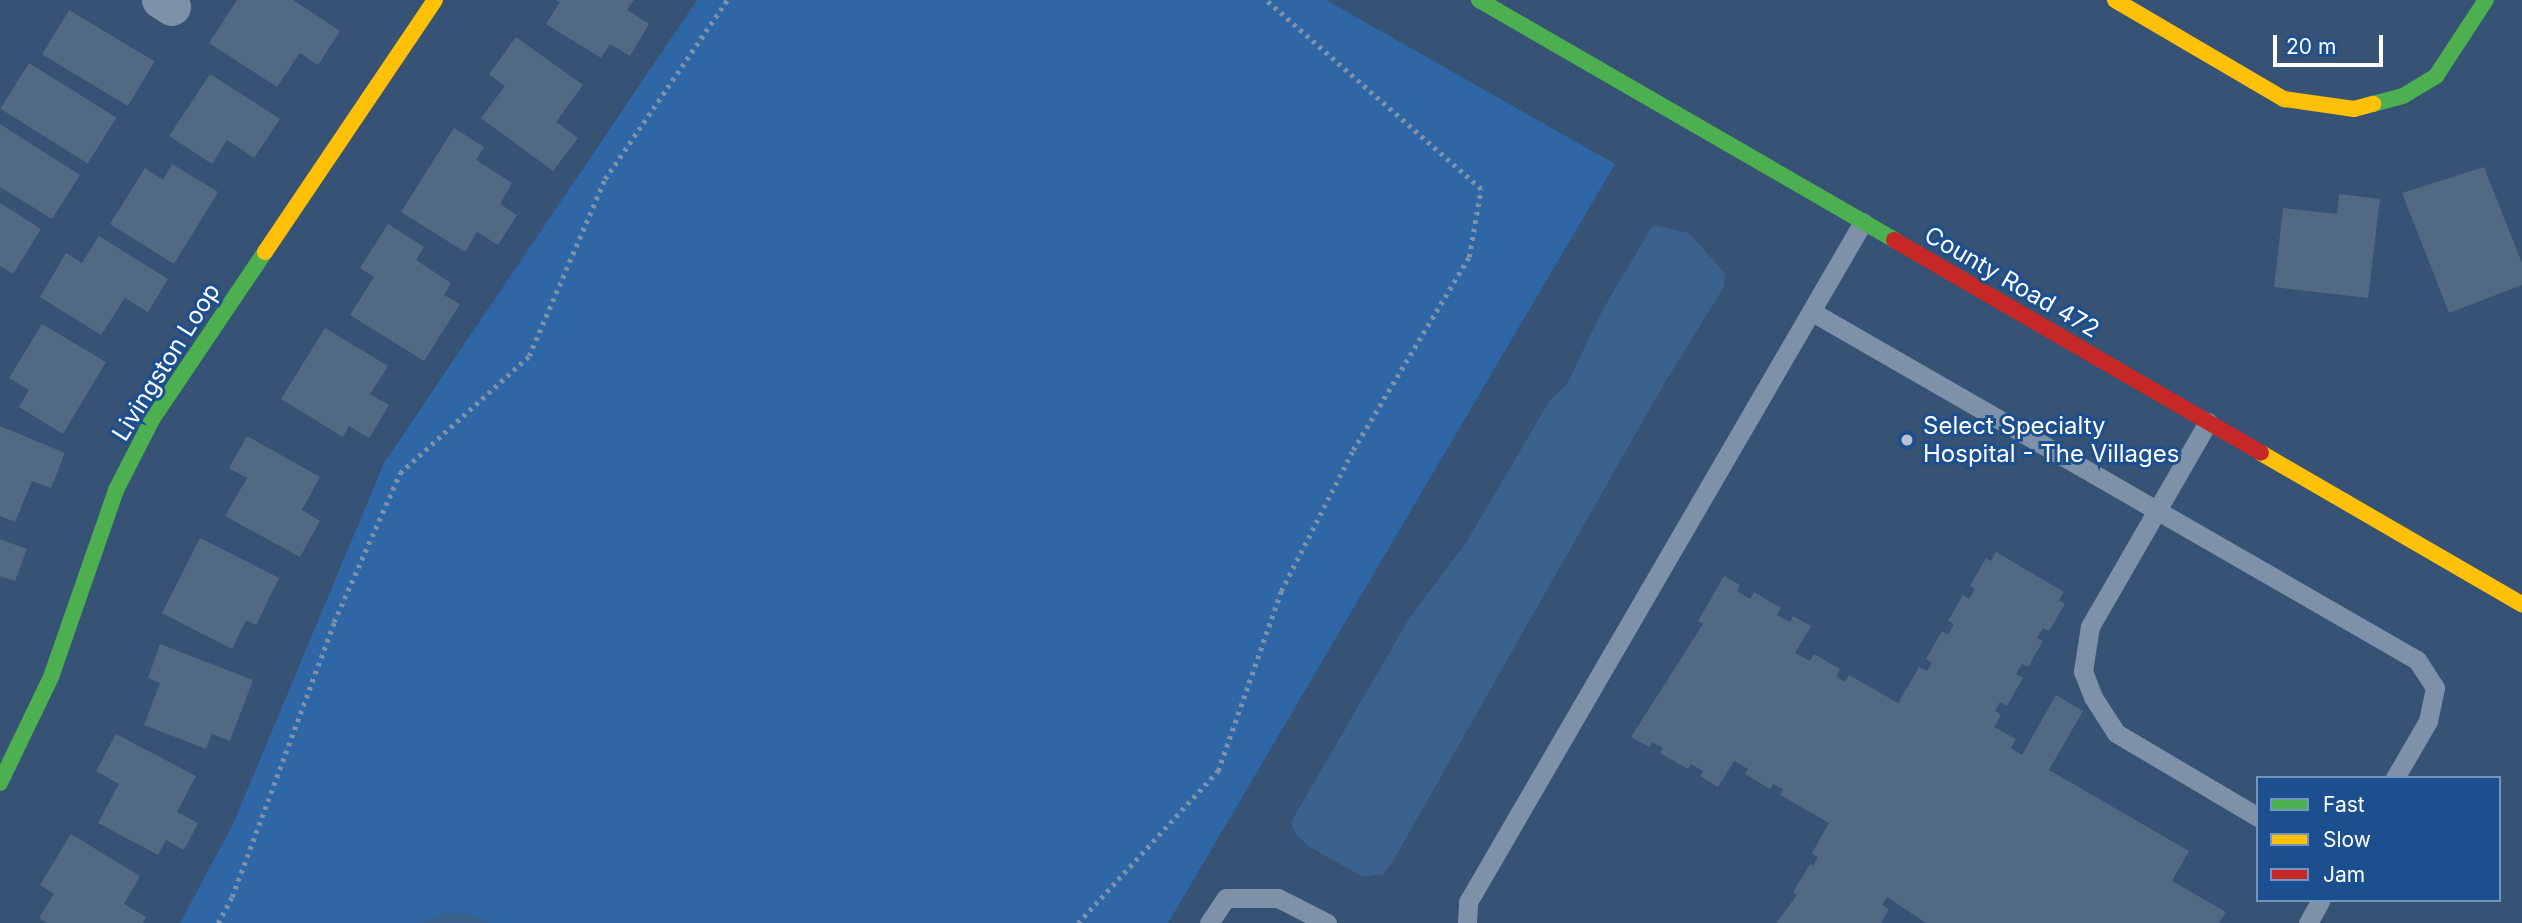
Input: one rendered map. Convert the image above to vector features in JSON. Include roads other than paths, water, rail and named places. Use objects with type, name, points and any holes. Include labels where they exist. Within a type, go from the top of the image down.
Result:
[{"type":"street","name":"Livingston Loop","points":[[0,783],[10,739],[51,677],[116,490],[153,418],[435,0]]},
{"type":"street","name":"County Road 472","points":[[1479,0],[2522,604]]},
{"type":"street","points":[[2115,0],[2284,99],[2354,109],[2403,96],[2436,76],[2486,0]]},
{"type":"lane","points":[[1467,923],[1468,902],[1814,313],[1863,222]]},
{"type":"lane","points":[[1814,313],[2417,660],[2435,688],[2428,721],[2396,776]]},
{"type":"lane","points":[[2208,422],[2090,626],[2083,671],[2093,697],[2116,733],[2256,816]]},
{"type":"lane","points":[[1209,923],[1226,898],[1278,898],[1326,923]]},
{"type":"lane","points":[[2308,923],[2321,902]]},
{"type":"place","name":"Select Specialty Hospital - The Villages","points":[[1907,440]]}]
